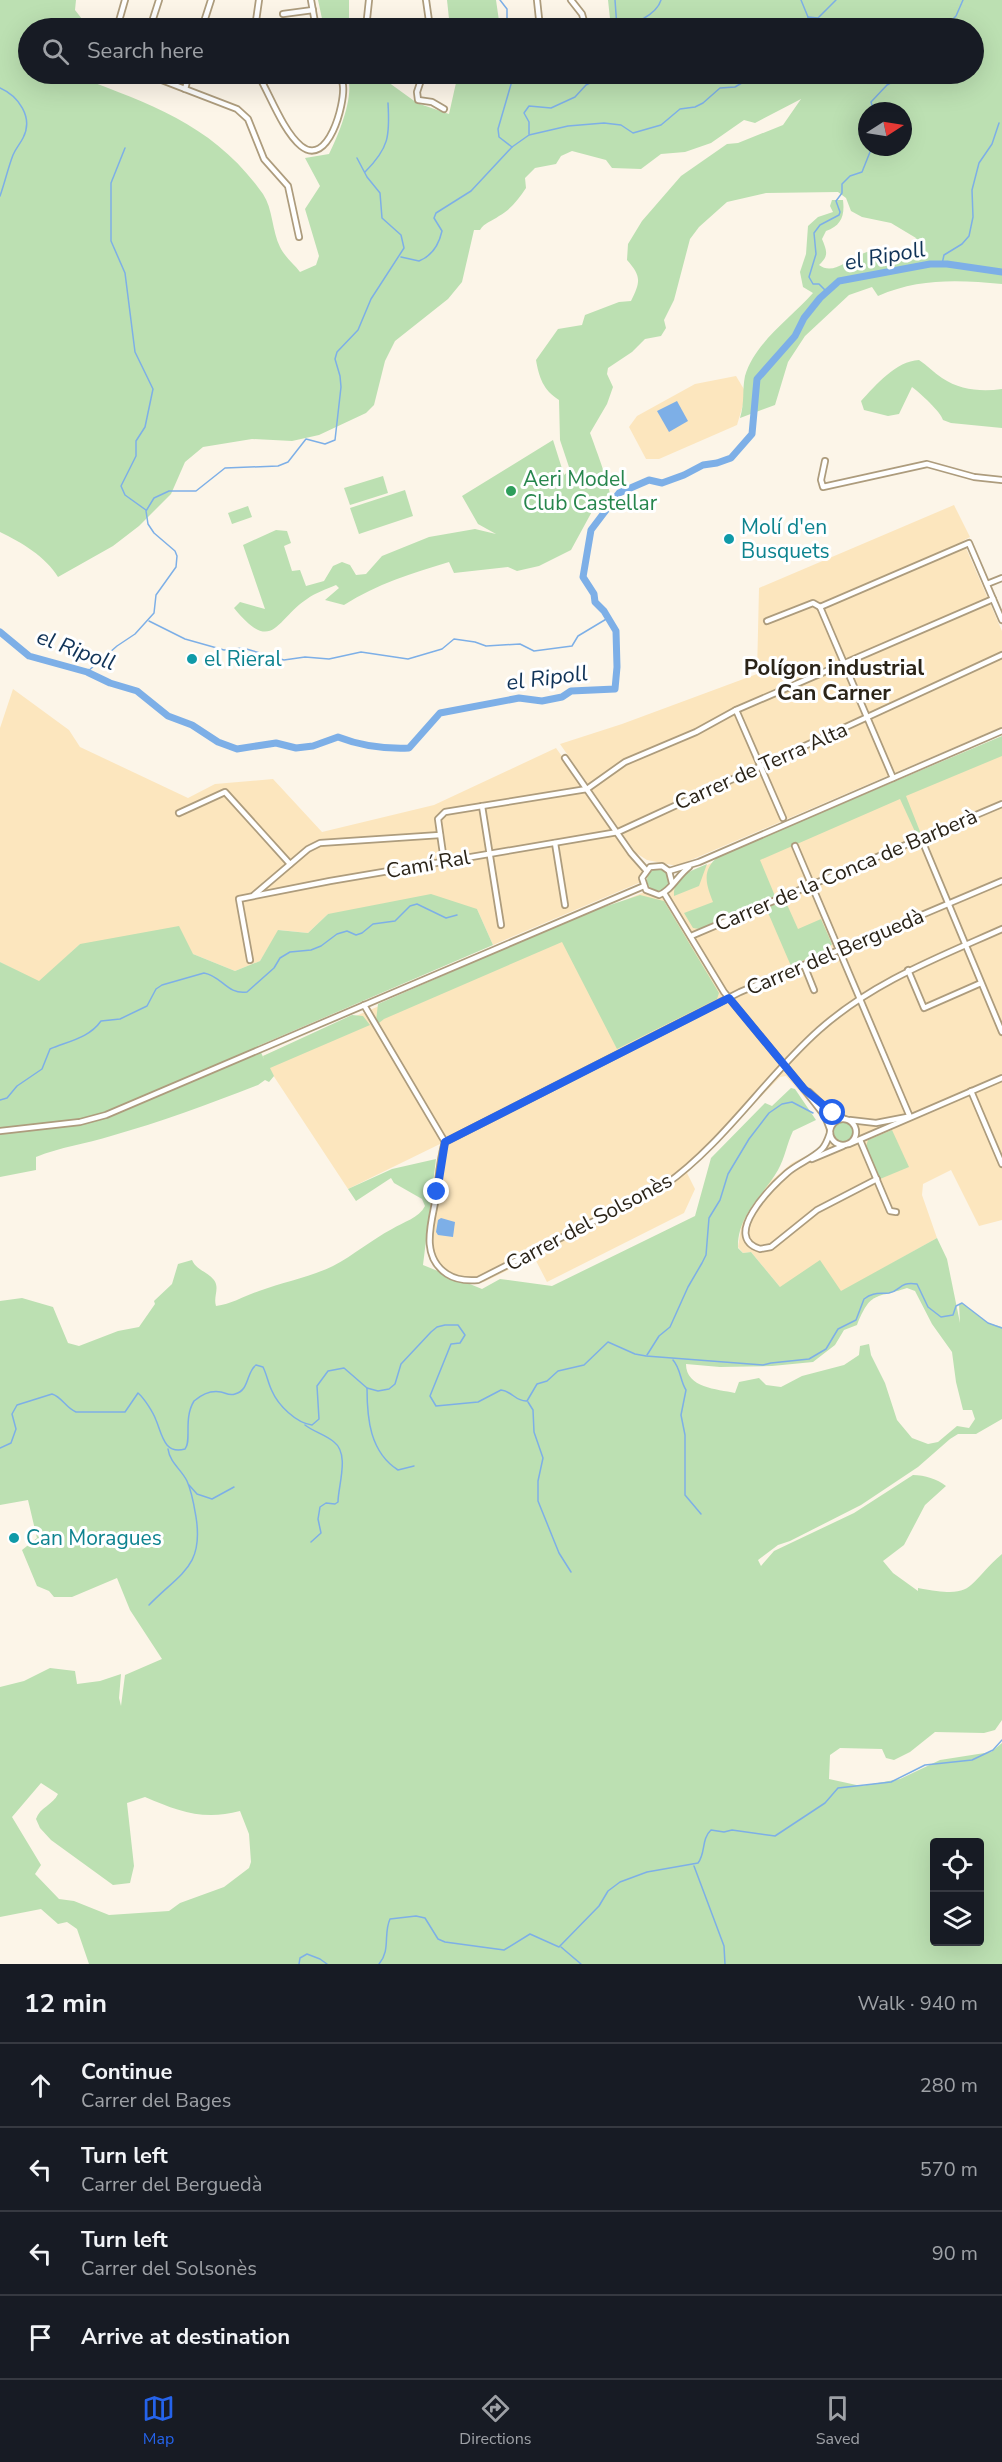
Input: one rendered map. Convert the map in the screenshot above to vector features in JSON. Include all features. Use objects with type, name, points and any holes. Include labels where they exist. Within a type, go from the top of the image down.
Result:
[{"type":"street","points":[[120,18],[125,0]]},
{"type":"street","points":[[153,18],[159,0]]},
{"type":"street","points":[[205,18],[211,0]]},
{"type":"street","points":[[256,18],[259,0]]},
{"type":"street","points":[[311,0],[314,18]]},
{"type":"street","points":[[367,18],[369,0]]},
{"type":"street","points":[[426,0],[429,18]]},
{"type":"street","points":[[571,0],[583,18]]},
{"type":"street","points":[[539,1],[540,18]]},
{"type":"street","points":[[283,14],[313,10]]},
{"type":"street","points":[[172,84],[237,109],[246,116],[264,159],[288,186],[299,237]]},
{"type":"street","points":[[185,89],[186,84]]},
{"type":"street","points":[[263,84],[296,140],[304,148],[315,150],[327,144],[337,117],[343,90],[341,84]]},
{"type":"street","points":[[420,84],[417,92],[418,100],[432,102],[444,109]]},
{"type":"street","points":[[825,461],[821,480],[823,487],[927,464],[974,477],[1002,480]]},
{"type":"street","points":[[820,607],[969,543],[1002,620]]},
{"type":"street","points":[[987,584],[1002,578]]},
{"type":"street","points":[[444,861],[438,819],[445,812],[587,789],[625,762],[696,732],[736,710],[993,599]]},
{"type":"street","points":[[767,621],[813,603],[820,607],[892,778]]},
{"type":"street","name":"Carrer de Terra Alta","points":[[618,832],[761,764],[867,719],[1002,655]]},
{"type":"street","points":[[736,710],[783,818]]},
{"type":"street","points":[[664,893],[650,893],[644,886],[642,878],[646,870],[658,865],[669,871],[693,865],[1002,731]]},
{"type":"street","points":[[565,759],[631,853],[646,870]]},
{"type":"street","points":[[179,813],[225,792],[290,864]]},
{"type":"street","name":"Carrer de la Conca de Barberà","points":[[691,936],[1002,804]]},
{"type":"street","points":[[482,806],[501,925]]},
{"type":"street","name":"Camí Ral","points":[[250,960],[239,899],[618,832]]},
{"type":"street","points":[[254,895],[308,849],[320,843],[440,835]]},
{"type":"street","points":[[921,838],[1002,1032]]},
{"type":"street","points":[[555,843],[565,905]]},
{"type":"street","points":[[795,846],[910,1117]]},
{"type":"street","points":[[664,893],[693,865]]},
{"type":"street","points":[[669,871],[672,883]]},
{"type":"street","name":"Carrer del Berguedà","points":[[445,1142],[729,998],[1002,881]]},
{"type":"street","points":[[0,1131],[98,1118],[644,886]]},
{"type":"street","points":[[664,893],[729,998],[825,1116],[835,1142],[847,1144]]},
{"type":"street","name":"Carrer del Solsonès","points":[[445,1142],[429,1234],[431,1251],[438,1266],[447,1274],[463,1280],[478,1280],[670,1181],[690,1164],[819,1031],[858,999],[908,970],[1002,930]]},
{"type":"street","points":[[804,965],[814,990]]},
{"type":"street","points":[[908,970],[924,1008],[981,983]]},
{"type":"street","points":[[364,1005],[445,1142]]},
{"type":"street","points":[[804,1161],[860,1140],[1002,1078]]},
{"type":"street","points":[[804,1089],[827,1109],[854,1125],[856,1131],[854,1138],[847,1144]]},
{"type":"street","points":[[971,1090],[1001,1161]]},
{"type":"street","points":[[877,1179],[817,1210],[771,1247],[757,1248],[746,1240],[744,1230],[761,1201],[786,1174],[823,1148],[836,1121],[847,1119],[876,1123],[910,1117]]},
{"type":"street","points":[[860,1140],[890,1211],[896,1212]]},
{"type":"shaded area","points":[[736,376],[745,391],[737,425],[659,459],[646,459],[629,427],[637,416],[695,384]]},
{"type":"shaded area","points":[[954,505],[970,537],[963,541],[1002,631],[1002,727],[677,866],[647,860],[636,853],[560,744],[622,724],[757,674],[759,588]]},
{"type":"shaded area","points":[[13,689],[69,730],[80,747],[188,798],[215,784],[273,779],[322,832],[434,805],[556,748],[624,843],[645,866],[643,876],[641,882],[493,945],[477,909],[328,914],[308,933],[279,930],[260,961],[235,971],[193,954],[80,944],[39,982],[0,962],[0,728]]},
{"type":"shaded area","points":[[1002,738],[1002,1220],[979,1226],[951,1170],[923,1184],[922,1195],[937,1238],[841,1292],[780,1287],[751,1252],[743,1253],[738,1247],[742,1222],[766,1185],[792,1163],[818,1150],[826,1137],[825,1120],[786,1076],[780,1077],[687,1173],[695,1189],[684,1213],[547,1282],[534,1257],[484,1282],[465,1285],[437,1271],[428,1256],[425,1230],[440,1144],[348,1189],[269,1069],[263,1056]]},
{"type":"green space","points":[[0,0],[76,0],[75,10],[81,18],[18,18],[18,84],[97,84],[157,108],[203,134],[244,171],[263,194],[269,206],[280,247],[300,272],[316,265],[319,256],[305,209],[320,186],[305,158],[329,154],[348,102],[349,84],[391,84],[417,103],[449,114],[456,84],[984,84],[984,18],[610,18],[608,0],[1002,0],[1002,284],[924,283],[878,296],[872,287],[849,295],[805,336],[788,362],[775,405],[740,418],[745,376],[757,352],[774,331],[813,293],[803,287],[800,272],[806,254],[808,226],[818,217],[833,212],[830,206],[832,200],[843,200],[843,211],[841,220],[826,231],[822,239],[826,253],[819,265],[825,268],[839,266],[868,251],[913,249],[916,238],[891,223],[862,217],[851,211],[846,198],[838,192],[766,193],[727,202],[699,227],[690,239],[674,300],[664,320],[666,328],[661,336],[645,339],[632,352],[608,368],[607,374],[613,387],[607,404],[590,433],[610,496],[606,502],[595,506],[571,550],[539,566],[517,571],[508,567],[454,573],[449,562],[382,585],[344,605],[325,600],[339,588],[336,585],[310,597],[274,629],[266,632],[258,630],[247,622],[234,608],[240,602],[265,609],[243,545],[276,530],[287,531],[291,543],[284,546],[292,571],[300,570],[306,586],[324,581],[333,566],[342,562],[350,565],[356,575],[366,574],[382,556],[429,537],[475,529],[496,534],[478,524],[462,496],[553,440],[564,475],[570,470],[560,440],[559,400],[543,383],[536,360],[558,329],[582,325],[585,315],[619,302],[631,301],[638,279],[635,270],[627,260],[628,244],[642,221],[681,176],[727,144],[738,143],[783,125],[801,99],[755,123],[744,120],[711,143],[685,152],[661,154],[641,169],[612,168],[606,160],[572,151],[561,156],[556,164],[535,168],[525,178],[526,188],[511,207],[480,230],[474,230],[462,282],[448,299],[395,341],[385,361],[374,405],[366,413],[319,435],[292,441],[252,439],[203,447],[185,462],[171,494],[139,526],[113,546],[58,577],[47,563],[0,532]]},
{"type":"green space","points":[[318,0],[349,0],[349,18],[322,18]]},
{"type":"green space","points":[[447,0],[496,0],[499,18],[449,18]]},
{"type":"green space","points":[[919,360],[939,376],[963,388],[1002,389],[1002,428],[951,423],[943,420],[925,398],[912,387],[899,414],[888,416],[864,410],[861,401],[880,381],[894,369]]},
{"type":"green space","points":[[383,476],[388,493],[350,505],[344,488]]},
{"type":"green space","points":[[405,490],[413,516],[359,534],[350,508]]},
{"type":"green space","points":[[248,506],[252,517],[232,524],[228,513]]},
{"type":"green space","points":[[1002,736],[1002,756],[906,796],[921,834],[917,836],[900,799],[760,860],[775,896],[699,929],[693,928],[684,913],[713,902],[708,889],[707,872],[719,856]]},
{"type":"green space","points":[[707,864],[699,886],[674,896],[680,878]]},
{"type":"green space","points":[[658,869],[666,872],[669,880],[666,888],[658,891],[650,888],[647,880],[650,872]]},
{"type":"green space","points":[[431,894],[477,909],[493,945],[258,1046],[264,1059],[263,1056],[352,1015],[363,1016],[370,1025],[270,1068],[274,1076],[269,1082],[265,1080],[240,1092],[148,1125],[36,1157],[36,1170],[0,1177],[0,962],[39,981],[80,944],[179,926],[193,954],[235,971],[260,961],[278,930],[308,933],[328,914]]},
{"type":"green space","points":[[640,895],[664,901],[719,993],[717,999],[617,1049],[562,942],[379,1023],[376,1021],[378,1004],[586,913]]},
{"type":"green space","points":[[785,900],[798,929],[821,919],[832,944],[829,949],[791,966],[766,908]]},
{"type":"green space","points":[[791,1088],[795,1089],[816,1120],[793,1131],[778,1170],[746,1216],[739,1236],[738,1248],[743,1253],[751,1252],[780,1287],[820,1260],[841,1291],[937,1238],[947,1259],[960,1323],[959,1304],[962,1303],[988,1323],[1002,1327],[1002,1419],[976,1434],[958,1434],[918,1467],[861,1505],[778,1545],[758,1560],[761,1566],[774,1551],[854,1513],[913,1475],[931,1478],[946,1486],[925,1505],[904,1545],[883,1561],[893,1573],[918,1591],[918,1588],[960,1591],[968,1588],[1002,1554],[1002,1720],[995,1730],[984,1733],[935,1732],[910,1752],[894,1760],[886,1758],[882,1749],[840,1748],[830,1755],[829,1779],[861,1786],[900,1779],[940,1760],[991,1752],[1002,1743],[1002,1964],[89,1964],[77,1929],[67,1922],[58,1924],[41,1909],[0,1917],[0,1687],[24,1681],[50,1668],[75,1671],[77,1684],[100,1681],[121,1674],[119,1698],[121,1706],[125,1675],[162,1659],[130,1610],[117,1578],[72,1597],[54,1597],[49,1591],[37,1586],[22,1550],[37,1538],[28,1500],[0,1505],[0,1301],[22,1298],[53,1307],[68,1343],[79,1346],[118,1331],[139,1327],[155,1304],[154,1301],[172,1284],[178,1264],[192,1260],[216,1283],[216,1306],[227,1304],[333,1266],[384,1233],[415,1217],[425,1206],[422,1199],[394,1183],[391,1178],[356,1201],[348,1189],[392,1169],[436,1159],[423,1265],[482,1289],[500,1279],[552,1286],[695,1216],[711,1158],[765,1103],[772,1106]],"holes":[[[907,1288],[915,1291],[932,1324],[952,1352],[963,1410],[972,1410],[975,1419],[969,1428],[957,1426],[938,1442],[928,1444],[912,1438],[897,1420],[885,1383],[871,1355],[869,1344],[860,1346],[859,1355],[844,1365],[802,1376],[781,1387],[766,1385],[759,1378],[739,1382],[735,1393],[697,1383],[687,1372],[686,1364],[720,1367],[813,1362],[835,1345],[844,1330],[857,1325],[870,1301]],[[41,1783],[58,1794],[38,1815],[36,1819],[40,1828],[51,1840],[113,1885],[130,1883],[134,1866],[127,1803],[145,1797],[202,1815],[240,1811],[249,1834],[251,1862],[249,1868],[224,1887],[180,1903],[169,1911],[109,1915],[74,1901],[59,1899],[35,1874],[41,1865],[12,1817]]]},
{"type":"green space","points":[[843,1120],[851,1124],[855,1132],[851,1140],[843,1144],[835,1140],[831,1132],[835,1124]]},
{"type":"green space","points":[[892,1130],[909,1167],[880,1179],[866,1146],[868,1140]]},
{"type":"water","points":[[677,401],[688,421],[669,432],[657,411]]},
{"type":"water","points":[[441,1218],[455,1222],[453,1237],[438,1235],[436,1232],[438,1220]]},
{"type":"waterway","points":[[500,0],[507,9],[507,18]]},
{"type":"waterway","points":[[615,0],[616,18]]},
{"type":"waterway","points":[[644,18],[659,5],[661,0]]},
{"type":"waterway","points":[[801,0],[808,17]]},
{"type":"waterway","points":[[808,17],[818,18],[836,0]]},
{"type":"waterway","points":[[954,18],[963,0]]},
{"type":"waterway","points":[[511,84],[498,129],[499,137],[512,147]]},
{"type":"waterway","points":[[529,134],[529,122],[524,113],[529,106],[551,108],[575,97],[588,84]]},
{"type":"waterway","points":[[401,257],[419,261],[431,253],[442,231],[434,218],[436,213],[471,191],[512,147],[529,135],[568,126],[604,123],[621,125],[633,133],[661,125],[680,109],[695,107],[703,103],[720,88],[735,87],[740,84]]},
{"type":"waterway","points":[[871,102],[889,84]]},
{"type":"waterway","points":[[0,88],[18,102],[27,122],[23,138],[13,155],[0,196]]},
{"type":"waterway","points":[[365,172],[379,156],[386,141],[389,124],[388,103]]},
{"type":"waterway","points":[[942,264],[944,255],[962,244],[969,236],[973,217],[972,190],[979,163],[992,144],[999,123]]},
{"type":"waterway","points":[[125,148],[111,183],[111,241],[125,273],[135,352],[153,389],[145,427],[136,441],[136,456],[121,486],[125,495],[146,510]]},
{"type":"waterway","points":[[826,291],[819,284],[813,284],[809,277],[816,254],[814,233],[820,225],[839,215],[836,201],[842,193],[842,184],[850,176],[862,172],[868,156]]},
{"type":"waterway","points":[[87,672],[135,634],[154,613],[156,595],[176,567],[175,551],[154,533],[148,524],[146,511],[154,498],[169,491],[196,491],[225,468],[278,466],[288,462],[306,439],[325,444],[335,440],[341,387],[335,359],[337,352],[358,330],[371,299],[404,248],[401,235],[382,218],[380,193],[367,177],[357,158]]},
{"type":"waterway","name":"el Ripoll","points":[[0,632],[29,656],[87,672],[110,683],[137,691],[168,716],[192,725],[218,742],[237,749],[276,743],[296,748],[313,746],[338,737],[373,746],[409,748],[440,713],[519,698],[542,701],[562,697],[571,691],[615,689],[616,631],[604,611],[595,602],[594,594],[583,577],[591,530],[619,493],[649,480],[662,483],[703,465],[731,458],[752,434],[757,379],[795,336],[804,318],[820,298],[839,281],[930,264],[947,264],[1002,272]]},
{"type":"waterway","points":[[149,621],[185,639],[224,650],[243,648],[284,660],[305,657],[329,659],[361,652],[408,659],[442,649],[454,639],[486,646],[520,644],[534,651],[572,646],[578,636],[608,618]]},
{"type":"waterway","points":[[0,1100],[7,1098],[17,1086],[42,1069],[50,1049],[85,1035],[101,1021],[120,1019],[147,1006],[156,989],[162,985],[204,973],[216,978],[234,991],[247,992],[274,968],[280,958],[290,952],[311,950],[321,946],[337,934],[347,931],[356,935],[373,924],[395,921],[410,906],[417,904],[446,918],[457,915]]},
{"type":"waterway","points":[[647,1355],[659,1336],[670,1327],[706,1255],[709,1218],[720,1200],[728,1174],[749,1139],[769,1113],[782,1104],[792,1102],[813,1113]]},
{"type":"waterway","points":[[0,1448],[11,1443],[16,1429],[12,1414],[17,1405],[52,1394],[76,1412],[125,1412],[138,1393],[153,1413],[168,1446],[172,1449],[185,1449],[188,1441],[189,1415],[194,1401],[210,1392],[231,1395],[240,1392],[256,1365],[263,1367],[272,1391],[283,1407],[300,1421],[312,1425],[319,1419],[317,1386],[328,1371],[344,1368],[367,1388],[378,1391],[389,1389],[395,1384],[401,1364],[431,1332],[445,1325],[458,1325],[465,1335],[460,1343],[451,1344],[430,1396],[436,1406],[478,1402],[501,1390],[520,1400],[527,1401],[537,1384],[547,1381],[558,1371],[584,1365],[608,1342],[635,1354],[646,1356],[763,1365],[809,1359],[826,1349],[838,1329],[856,1320],[864,1299],[873,1294],[893,1292],[911,1283],[917,1284],[928,1307],[941,1317],[953,1315],[956,1306],[962,1303],[988,1323],[1002,1328]]},
{"type":"waterway","points":[[673,1360],[678,1367],[686,1390],[681,1415],[685,1435],[685,1495],[701,1514]]},
{"type":"waterway","points":[[367,1388],[369,1423],[381,1454],[398,1470],[414,1466]]},
{"type":"waterway","points":[[528,1402],[533,1410],[534,1432],[543,1458],[538,1481],[538,1501],[559,1553],[571,1572]]},
{"type":"waterway","points":[[305,1425],[334,1442],[339,1447],[342,1462],[338,1502],[326,1503],[320,1507],[318,1519],[321,1533],[311,1542]]},
{"type":"waterway","points":[[149,1605],[187,1568],[193,1558],[198,1534],[193,1499],[187,1481],[171,1458],[168,1449]]},
{"type":"waterway","points":[[189,1485],[197,1494],[212,1499],[234,1487]]},
{"type":"waterway","points":[[379,1964],[385,1953],[390,1919],[416,1916],[425,1918],[438,1939],[445,1942],[504,1950],[530,1934],[559,1947],[599,1906],[608,1891],[620,1882],[647,1872],[698,1863],[711,1830],[724,1832],[732,1830],[775,1836],[825,1803],[838,1788],[891,1782],[925,1765],[972,1760],[993,1750],[1002,1740]]},
{"type":"waterway","points":[[694,1866],[724,1946],[725,1964]]},
{"type":"waterway","points":[[561,1947],[581,1964]]},
{"type":"waterway","points":[[299,1964],[300,1958],[307,1954],[327,1964]]},
{"type":"place","name":"Aeri Model Club Castellar","points":[[511,491]]},
{"type":"place","name":"Molí d'en Busquets","points":[[729,539]]},
{"type":"place","name":"el Rieral","points":[[192,659]]},
{"type":"place","name":"Can Moragues","points":[[14,1538]]},
{"type":"district","name":"Polígon industrial Can Carner","points":[[834,680]]},
{"type":"route","points":[[437,1192],[445,1142],[729,998],[804,1089],[833,1113]]}]
